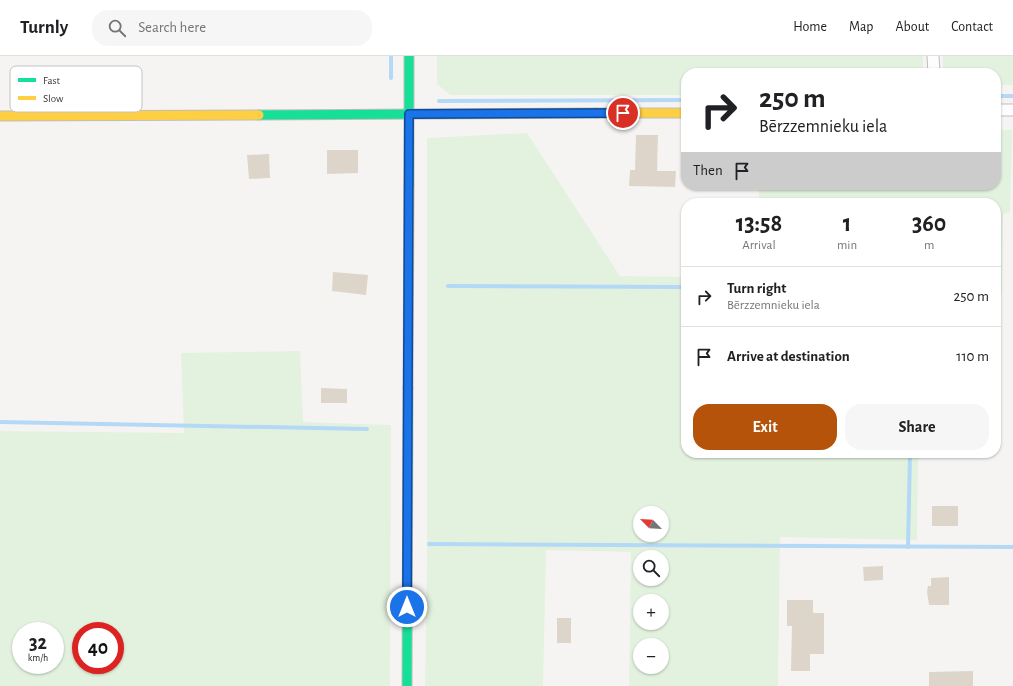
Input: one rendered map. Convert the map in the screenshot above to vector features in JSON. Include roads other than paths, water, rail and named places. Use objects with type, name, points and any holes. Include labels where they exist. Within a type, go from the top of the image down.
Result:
[{"type":"street","points":[[407,686],[409,56]]},
{"type":"street","points":[[933,56],[934,68]]},
{"type":"street","points":[[1001,110],[1013,110]]},
{"type":"street","points":[[0,116],[681,113]]},
{"type":"waterway","points":[[391,56],[391,78]]},
{"type":"waterway","points":[[1001,96],[1013,96]]},
{"type":"waterway","points":[[439,101],[681,100]]},
{"type":"waterway","points":[[448,286],[681,287]]},
{"type":"waterway","points":[[0,422],[367,429]]},
{"type":"waterway","points":[[908,547],[910,458]]},
{"type":"waterway","points":[[429,544],[1013,547]]}]
